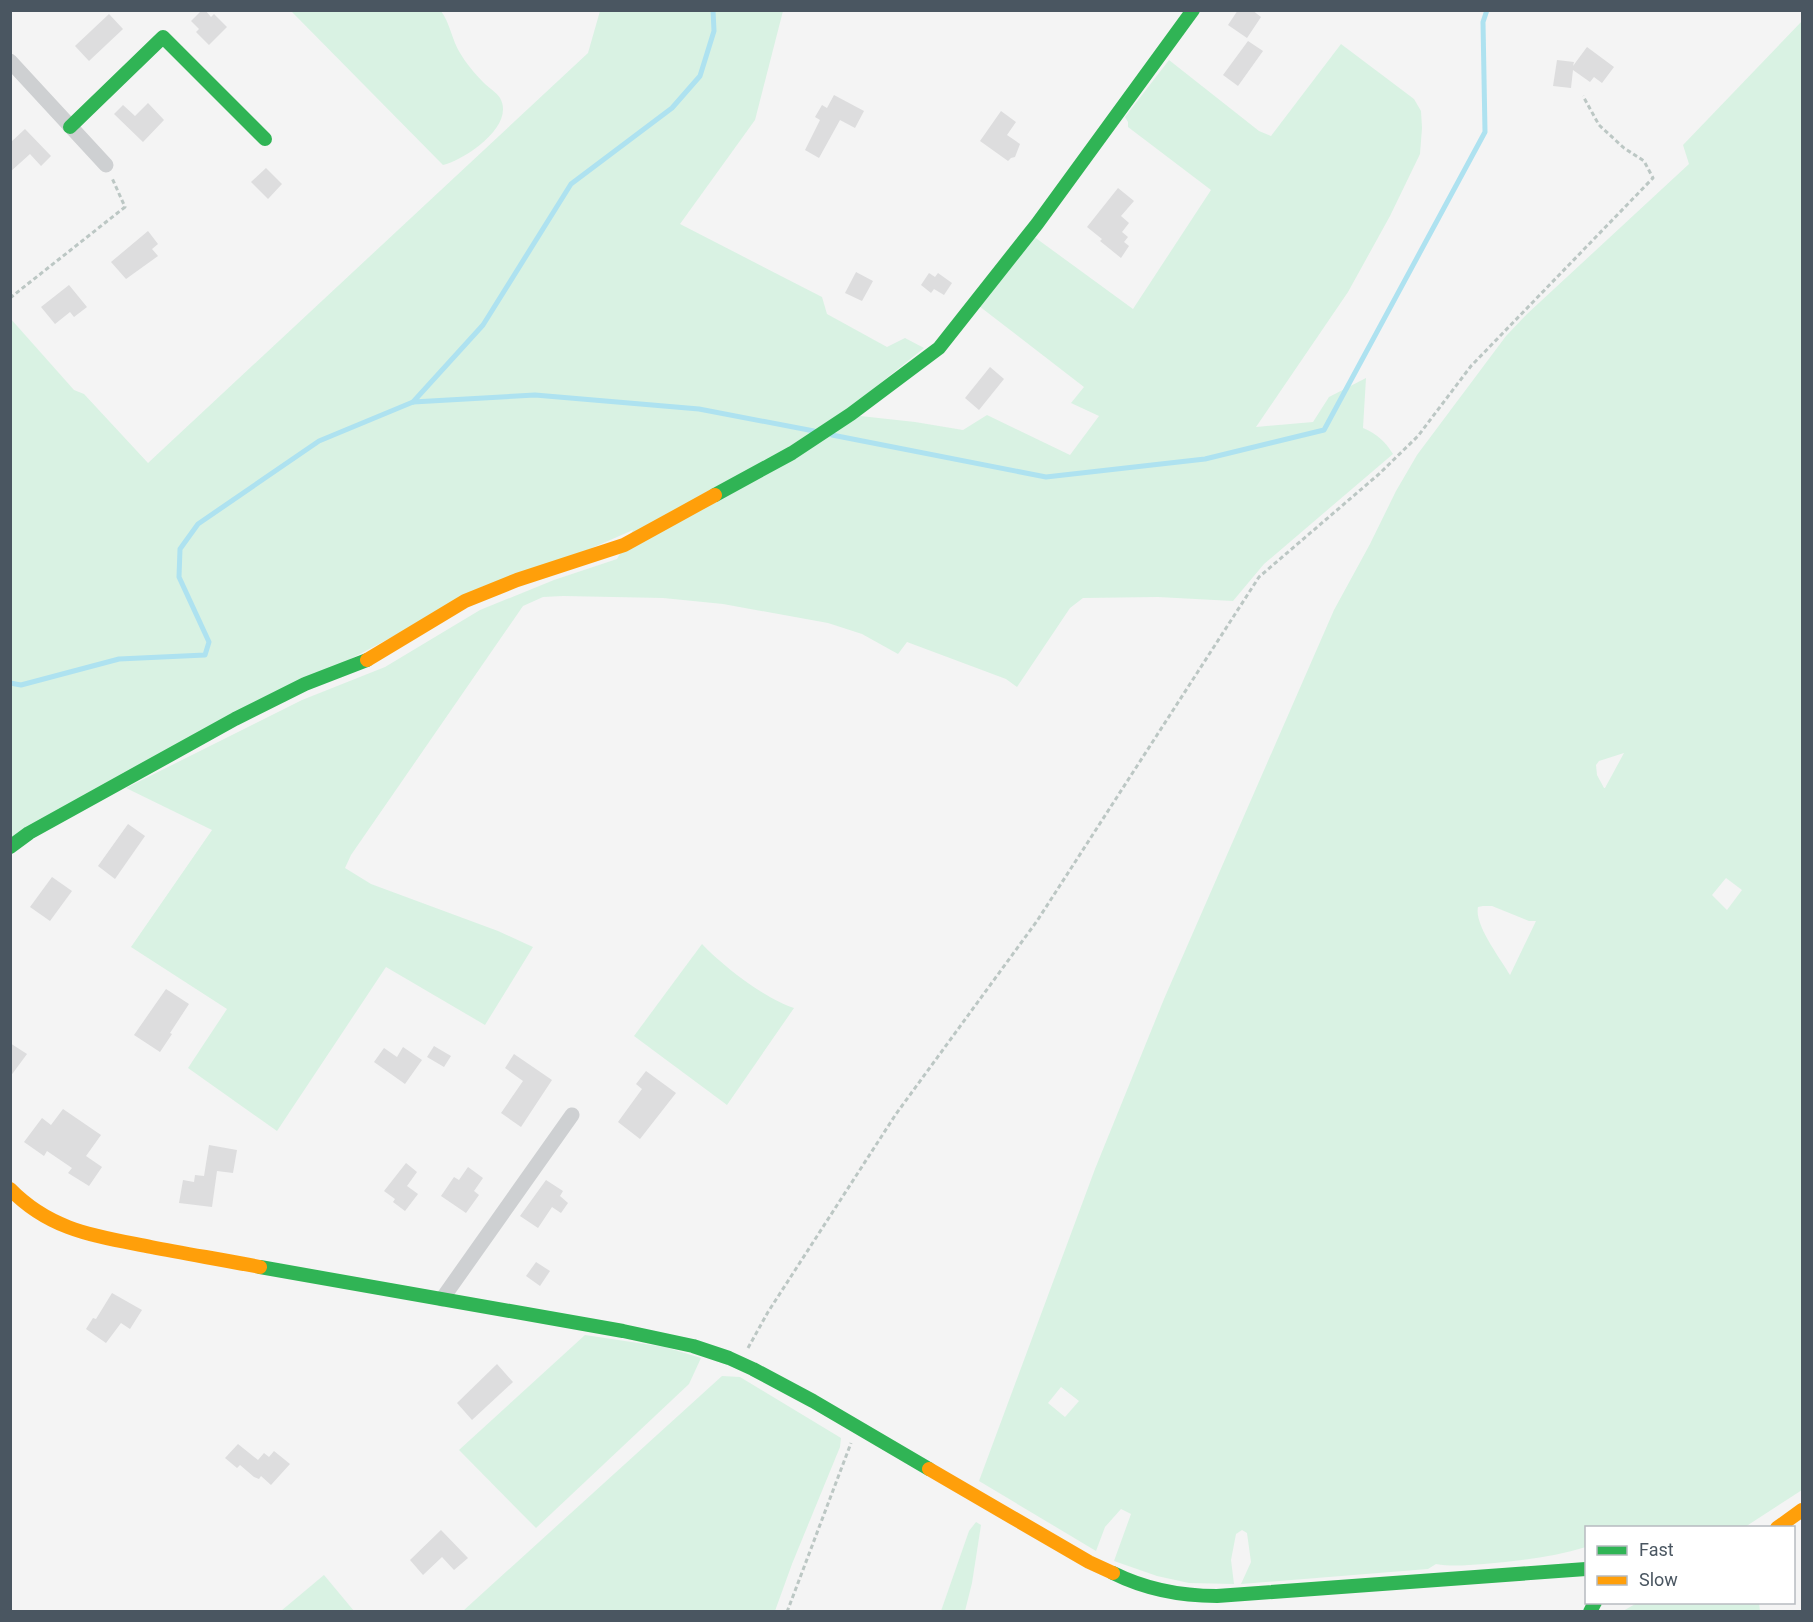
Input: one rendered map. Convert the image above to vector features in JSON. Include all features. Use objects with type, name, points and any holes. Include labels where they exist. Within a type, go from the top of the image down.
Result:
[{"type":"street","points":[[10,847],[29,833],[171,753],[306,683],[355,665],[392,646],[478,594],[513,579],[596,556],[624,545],[792,453],[851,414],[939,348],[1037,224],[1193,10]]},
{"type":"street","points":[[70,127],[163,37],[265,139]]},
{"type":"street","points":[[10,61],[106,165]]},
{"type":"street","points":[[441,1299],[572,1115]]},
{"type":"street","points":[[10,1189],[42,1216],[65,1228],[84,1234],[661,1338],[716,1353],[795,1390],[1089,1562],[1126,1580],[1158,1590],[1194,1596],[1252,1595],[1585,1569]]},
{"type":"street","points":[[1779,1526],[1803,1510]]},
{"type":"path","points":[[739,1362],[768,1312],[896,1114],[1037,921],[1259,577],[1378,474],[1418,436],[1471,366],[1653,178],[1644,161],[1624,148],[1599,124],[1583,96]]},
{"type":"path","points":[[10,298],[125,207],[106,165]]},
{"type":"path","points":[[787,1611],[856,1427]]},
{"type":"green space","points":[[291,11],[441,11],[462,57],[477,76],[500,98],[503,109],[501,120],[495,130],[474,149],[443,165]]},
{"type":"green space","points":[[600,11],[783,11],[755,120],[680,224],[822,297],[827,314],[887,347],[905,338],[924,348],[842,414],[963,430],[987,415],[1070,455],[1099,416],[1071,403],[1084,387],[979,306],[1033,236],[1133,309],[1211,190],[1128,127],[1125,117],[1169,60],[1259,131],[1271,136],[1341,44],[1414,99],[1421,111],[1420,154],[1390,216],[1348,292],[1256,427],[1313,422],[1329,397],[1366,378],[1363,428],[1380,438],[1393,454],[1264,564],[1233,601],[1158,597],[1083,598],[1070,608],[1017,687],[1006,679],[907,642],[898,654],[862,634],[828,623],[723,604],[663,598],[563,596],[543,597],[523,606],[351,855],[345,868],[371,884],[498,931],[533,947],[485,1025],[386,967],[277,1131],[188,1068],[227,1009],[131,947],[212,830],[126,788],[302,700],[385,667],[480,610],[554,580],[617,559],[633,530],[407,629],[11,839],[10,318],[74,390],[84,394],[148,463],[588,53]]},
{"type":"green space","points":[[1802,21],[1802,1490],[1747,1526],[1585,1526],[1585,1547],[1548,1556],[1510,1561],[1460,1566],[1436,1564],[1428,1569],[1241,1584],[1251,1562],[1247,1533],[1242,1530],[1236,1534],[1231,1560],[1234,1584],[1189,1583],[1157,1576],[1114,1561],[1131,1514],[1121,1509],[1105,1527],[1096,1551],[979,1481],[1095,1169],[1164,999],[1334,610],[1417,455],[1506,336],[1689,164],[1683,145]],"holes":[[[1624,753],[1605,788],[1604,788],[1597,775],[1596,765],[1599,761]],[[1726,878],[1742,890],[1727,910],[1712,895]],[[1492,906],[1529,921],[1536,921],[1510,975],[1480,923],[1478,907]],[[1061,1387],[1079,1401],[1065,1417],[1048,1403]]]},
{"type":"green space","points":[[702,944],[745,981],[770,997],[794,1008],[727,1105],[634,1036]]},
{"type":"green space","points":[[585,1335],[665,1347],[701,1358],[689,1384],[536,1528],[459,1450]]},
{"type":"green space","points":[[722,1376],[740,1377],[841,1438],[840,1447],[775,1611],[463,1611]]},
{"type":"green space","points":[[976,1522],[981,1525],[965,1611],[941,1611],[969,1531]]},
{"type":"green space","points":[[324,1575],[354,1611],[281,1611]]},
{"type":"green space","points":[[1635,1604],[1759,1604],[1760,1611],[1623,1611]]},
{"type":"building","points":[[202,10],[205,10],[211,17],[214,14],[227,27],[209,45],[196,32],[199,29],[191,21]]},
{"type":"building","points":[[1238,10],[1252,10],[1261,17],[1247,38],[1228,25]]},
{"type":"building","points":[[109,14],[123,29],[89,61],[75,46]]},
{"type":"building","points":[[1248,41],[1263,51],[1238,86],[1223,75]]},
{"type":"building","points":[[1587,47],[1614,67],[1602,83],[1594,77],[1590,82],[1573,70],[1571,88],[1553,86],[1557,60],[1574,62],[1573,66]]},
{"type":"building","points":[[834,95],[864,111],[855,128],[840,120],[819,158],[805,150],[820,120],[815,117],[822,105],[827,108]]},
{"type":"building","points":[[148,103],[164,120],[143,142],[114,114],[123,105],[135,116]]},
{"type":"building","points":[[1001,111],[1016,122],[1007,135],[1020,144],[1015,157],[1008,161],[980,141]]},
{"type":"building","points":[[25,129],[51,156],[41,166],[30,154],[10,172],[10,143]]},
{"type":"building","points":[[266,168],[282,184],[268,199],[251,182]]},
{"type":"building","points":[[1118,188],[1134,201],[1121,216],[1129,223],[1122,232],[1128,237],[1124,242],[1129,246],[1121,258],[1087,227]]},
{"type":"building","points":[[148,231],[158,244],[152,249],[158,256],[126,279],[111,262]]},
{"type":"building","points":[[856,272],[873,281],[862,301],[845,293]]},
{"type":"building","points":[[929,273],[935,277],[938,273],[952,283],[944,295],[934,289],[931,293],[921,285]]},
{"type":"building","points":[[69,285],[87,307],[74,317],[70,312],[55,324],[41,307]]},
{"type":"building","points":[[990,367],[1004,379],[979,410],[965,398]]},
{"type":"building","points":[[128,824],[145,836],[115,879],[98,866]]},
{"type":"building","points":[[52,877],[72,891],[50,921],[30,907]]},
{"type":"building","points":[[166,989],[189,1004],[160,1052],[134,1035]]},
{"type":"building","points":[[10,1043],[27,1054],[10,1077]]},
{"type":"building","points":[[434,1046],[451,1056],[444,1067],[427,1057]]},
{"type":"building","points":[[403,1047],[422,1060],[405,1084],[374,1062],[384,1048],[397,1057]]},
{"type":"building","points":[[514,1054],[552,1080],[521,1127],[501,1113],[523,1081],[505,1068]]},
{"type":"building","points":[[646,1071],[676,1093],[640,1139],[618,1122],[642,1089],[636,1084]]},
{"type":"building","points":[[63,1109],[101,1135],[86,1156],[102,1167],[89,1186],[68,1173],[72,1168],[47,1151],[44,1156],[24,1142],[42,1118],[51,1125]]},
{"type":"building","points":[[209,1145],[237,1150],[233,1173],[217,1171],[212,1207],[179,1203],[183,1180],[194,1182],[195,1175],[204,1176]]},
{"type":"building","points":[[406,1163],[417,1172],[407,1186],[418,1194],[405,1211],[384,1191]]},
{"type":"building","points":[[468,1167],[483,1178],[474,1191],[479,1195],[466,1213],[441,1196],[454,1177],[459,1180]]},
{"type":"building","points":[[546,1180],[563,1191],[560,1196],[568,1203],[561,1213],[552,1207],[538,1228],[520,1216]]},
{"type":"building","points":[[536,1262],[550,1271],[540,1286],[526,1276]]},
{"type":"building","points":[[112,1293],[142,1310],[130,1329],[121,1323],[106,1343],[86,1329],[93,1318],[96,1319]]},
{"type":"building","points":[[497,1364],[513,1382],[472,1420],[457,1403]]},
{"type":"building","points":[[238,1444],[258,1460],[264,1453],[269,1457],[274,1451],[290,1464],[271,1485],[261,1476],[259,1479],[254,1477],[240,1465],[237,1468],[225,1458]]},
{"type":"building","points":[[441,1530],[468,1558],[454,1570],[442,1557],[423,1575],[410,1560]]},
{"type":"waterway","points":[[413,402],[483,325],[571,184],[672,108],[700,76],[714,31],[713,10]]},
{"type":"waterway","points":[[832,435],[1046,477],[1205,459],[1324,430],[1485,132],[1483,22],[1487,10]]},
{"type":"waterway","points":[[10,683],[21,685],[119,659],[205,655],[209,642],[179,577],[180,549],[198,524],[319,441],[413,402],[535,395],[699,409],[814,431]]},
{"type":"traffic: fast","points":[[715,495],[792,453],[851,414],[939,348],[1037,224],[1193,10]]},
{"type":"traffic: fast","points":[[70,127],[163,37],[265,139]]},
{"type":"traffic: fast","points":[[10,847],[29,833],[235,719],[305,684],[367,660]]},
{"type":"traffic: fast","points":[[260,1267],[623,1331],[693,1346],[753,1369],[813,1401],[929,1469]]},
{"type":"traffic: fast","points":[[1113,1573],[1164,1591],[1217,1596],[1585,1569]]},
{"type":"traffic: fast","points":[[1590,1612],[1594,1604]]},
{"type":"traffic: slow","points":[[367,660],[465,601],[517,580],[624,545],[715,495]]},
{"type":"traffic: slow","points":[[10,1189],[42,1214],[75,1230],[260,1267]]},
{"type":"traffic: slow","points":[[929,1469],[1089,1562],[1113,1573]]},
{"type":"traffic: slow","points":[[1780,1526],[1802,1510]]}]
